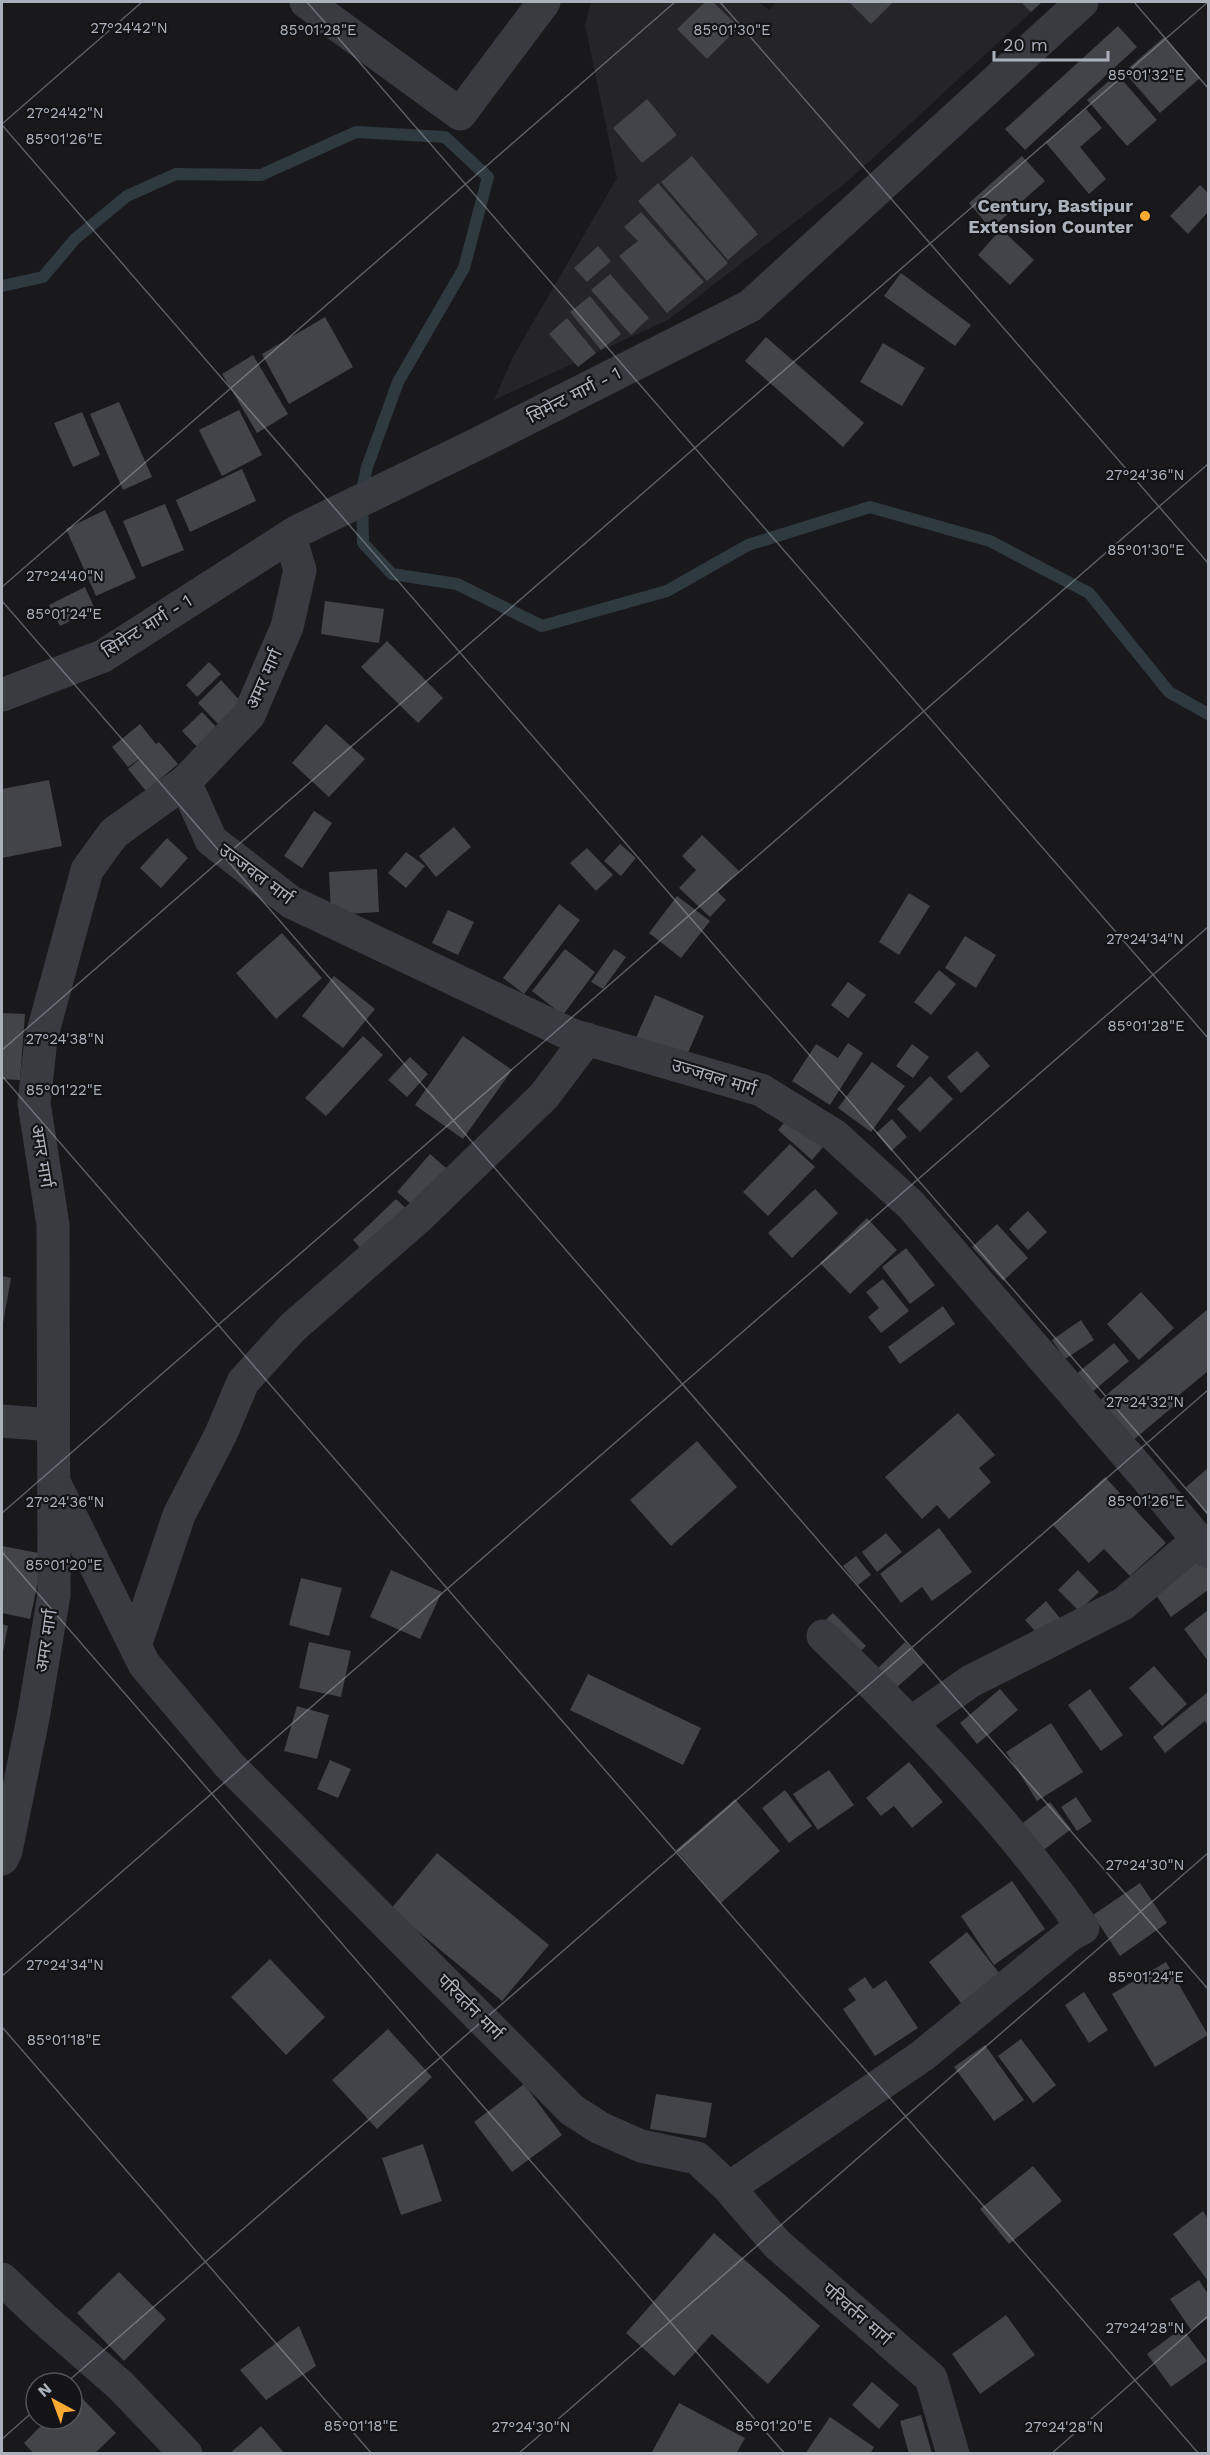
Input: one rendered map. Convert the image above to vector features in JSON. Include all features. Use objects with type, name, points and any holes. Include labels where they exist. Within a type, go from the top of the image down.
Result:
[{"type":"street","points":[[306,2],[460,114],[544,2]]},
{"type":"street","name":"सिमेन्ट मार्ग - 1","points":[[2,695],[103,656],[294,534],[750,306],[1082,2]]},
{"type":"street","name":"अमर मार्ग","points":[[2,1859],[6,1851],[34,1713],[54,1595],[53,1225],[34,1103],[41,1039],[87,870],[114,833],[185,782],[249,715],[283,636],[300,570],[294,534]]},
{"type":"street","name":"उज्जवल मार्ग","points":[[185,782],[211,840],[291,902],[572,1035],[761,1090],[834,1135],[911,1206],[1203,1546]]},
{"type":"street","points":[[135,1646],[180,1515],[221,1434],[243,1382],[292,1328],[420,1216],[544,1096],[587,1039]]},
{"type":"street","points":[[2,1421],[52,1425]]},
{"type":"street","name":"परिवर्तन मार्ग","points":[[53,1479],[144,1664],[230,1766],[572,2110],[600,2128],[641,2146],[697,2158],[729,2188],[777,2244],[931,2378],[953,2454]]},
{"type":"street","points":[[912,1722],[971,1681],[1123,1604],[1203,1546]]},
{"type":"street","points":[[729,2188],[922,2056],[1070,1935],[1083,1928],[1049,1878],[1006,1827],[912,1722],[823,1636]]},
{"type":"street","points":[[2,2278],[44,2319],[120,2385],[186,2454]]},
{"type":"shaded area","points":[[591,2],[759,2],[769,10],[777,2],[1042,2],[848,181],[668,320],[494,400],[513,357],[617,178],[585,25]]},
{"type":"building","points":[[705,2],[713,2],[739,27],[707,59],[677,29]]},
{"type":"building","points":[[849,2],[893,2],[871,24]]},
{"type":"building","points":[[1021,2],[1042,2],[1031,12]]},
{"type":"building","points":[[1118,26],[1137,47],[1025,150],[1005,129]]},
{"type":"building","points":[[1164,37],[1200,78],[1160,113],[1124,72]]},
{"type":"building","points":[[1117,74],[1157,120],[1127,146],[1087,100]]},
{"type":"building","points":[[647,99],[677,135],[642,163],[613,128]]},
{"type":"building","points":[[1086,109],[1102,128],[1080,147],[1106,179],[1089,194],[1046,143]]},
{"type":"building","points":[[692,156],[758,234],[728,260],[661,182]]},
{"type":"building","points":[[1022,156],[1045,181],[991,229],[969,203]]},
{"type":"building","points":[[658,183],[728,263],[707,281],[638,201]]},
{"type":"building","points":[[1200,185],[1208,193],[1208,212],[1188,234],[1170,216]]},
{"type":"building","points":[[641,212],[704,282],[667,313],[619,256],[638,241],[624,227]]},
{"type":"building","points":[[1001,229],[1034,260],[1010,285],[978,255]]},
{"type":"building","points":[[598,246],[611,261],[587,282],[574,268]]},
{"type":"building","points":[[901,273],[971,325],[955,346],[884,296]]},
{"type":"building","points":[[610,274],[649,318],[631,335],[591,290]]},
{"type":"building","points":[[590,296],[621,334],[601,350],[570,312]]},
{"type":"building","points":[[325,317],[353,367],[289,404],[262,354]]},
{"type":"building","points":[[567,318],[596,353],[578,367],[549,334]]},
{"type":"building","points":[[766,337],[864,423],[843,447],[745,361]]},
{"type":"building","points":[[883,343],[925,368],[902,406],[860,382]]},
{"type":"building","points":[[253,355],[288,414],[257,433],[222,374]]},
{"type":"building","points":[[119,402],[152,477],[123,490],[90,414]]},
{"type":"building","points":[[239,410],[262,455],[222,476],[199,430]]},
{"type":"building","points":[[82,412],[100,455],[73,467],[54,423]]},
{"type":"building","points":[[242,469],[256,501],[190,532],[176,500]]},
{"type":"building","points":[[165,504],[184,550],[142,567],[123,521]]},
{"type":"building","points":[[105,510],[136,578],[96,596],[66,529]]},
{"type":"building","points":[[85,587],[95,609],[60,626],[49,605]]},
{"type":"building","points":[[325,601],[384,609],[379,643],[321,634]]},
{"type":"building","points":[[387,641],[443,698],[418,723],[361,667]]},
{"type":"building","points":[[209,662],[221,674],[197,697],[186,685]]},
{"type":"building","points":[[221,680],[243,704],[220,726],[198,703]]},
{"type":"building","points":[[202,712],[220,731],[200,750],[182,731]]},
{"type":"building","points":[[140,724],[156,744],[159,742],[178,764],[146,791],[128,769],[142,757],[128,767],[112,747]]},
{"type":"building","points":[[326,724],[365,759],[329,797],[292,763]]},
{"type":"building","points":[[49,780],[62,846],[2,858],[2,789]]},
{"type":"building","points":[[314,811],[332,823],[302,868],[284,856]]},
{"type":"building","points":[[454,827],[471,847],[436,877],[419,856]]},
{"type":"building","points":[[702,835],[739,871],[718,892],[726,900],[710,917],[679,888],[696,870],[682,856]]},
{"type":"building","points":[[167,838],[188,858],[161,888],[140,868]]},
{"type":"building","points":[[620,844],[636,858],[621,876],[604,861]]},
{"type":"building","points":[[587,848],[613,875],[596,891],[570,863]]},
{"type":"building","points":[[406,852],[425,866],[406,888],[388,873]]},
{"type":"building","points":[[377,869],[379,912],[331,915],[329,872]]},
{"type":"building","points":[[909,893],[930,906],[899,955],[879,942]]},
{"type":"building","points":[[677,896],[710,921],[681,958],[649,933]]},
{"type":"building","points":[[559,904],[580,920],[524,994],[503,978]]},
{"type":"building","points":[[448,910],[474,922],[458,955],[432,943]]},
{"type":"building","points":[[282,933],[322,978],[276,1019],[236,973]]},
{"type":"building","points":[[965,936],[996,955],[976,988],[945,968]]},
{"type":"building","points":[[565,949],[595,972],[563,1015],[532,991]]},
{"type":"building","points":[[614,949],[626,957],[603,989],[591,982]]},
{"type":"building","points":[[939,970],[956,984],[931,1015],[914,1002]]},
{"type":"building","points":[[334,976],[375,1009],[343,1048],[302,1016]]},
{"type":"building","points":[[848,982],[866,995],[848,1018],[831,1005]]},
{"type":"building","points":[[655,995],[704,1016],[684,1062],[635,1040]]},
{"type":"building","points":[[2,1013],[25,1014],[20,1080],[2,1079]]},
{"type":"building","points":[[363,1036],[383,1055],[326,1116],[305,1098]]},
{"type":"building","points":[[463,1036],[512,1070],[463,1139],[415,1105]]},
{"type":"building","points":[[848,1043],[863,1053],[830,1105],[792,1081],[816,1044],[838,1058]]},
{"type":"building","points":[[912,1044],[929,1057],[913,1078],[896,1066]]},
{"type":"building","points":[[977,1051],[990,1066],[961,1093],[947,1077]]},
{"type":"building","points":[[410,1057],[428,1074],[407,1097],[388,1080]]},
{"type":"building","points":[[872,1062],[905,1086],[871,1132],[838,1108]]},
{"type":"building","points":[[930,1076],[953,1099],[920,1132],[897,1109]]},
{"type":"building","points":[[789,1117],[824,1146],[812,1160],[778,1130]]},
{"type":"building","points":[[892,1119],[907,1137],[891,1151],[876,1133]]},
{"type":"building","points":[[790,1144],[815,1167],[768,1216],[743,1192]]},
{"type":"building","points":[[430,1154],[452,1173],[419,1211],[397,1192]]},
{"type":"building","points":[[815,1189],[838,1213],[792,1258],[768,1233]]},
{"type":"building","points":[[396,1199],[412,1214],[368,1256],[353,1240]]},
{"type":"building","points":[[1028,1211],[1047,1232],[1028,1250],[1009,1229]]},
{"type":"building","points":[[867,1218],[897,1250],[850,1294],[820,1263]]},
{"type":"building","points":[[997,1224],[1028,1258],[1003,1281],[972,1247]]},
{"type":"building","points":[[906,1248],[935,1285],[910,1304],[882,1267]]},
{"type":"building","points":[[2,1276],[11,1278],[3,1323],[2,1323]]},
{"type":"building","points":[[883,1279],[909,1311],[881,1333],[868,1317],[879,1308],[866,1292]]},
{"type":"building","points":[[1141,1292],[1174,1328],[1139,1360],[1107,1324]]},
{"type":"building","points":[[943,1306],[955,1324],[900,1364],[888,1347]]},
{"type":"building","points":[[1208,1309],[1208,1371],[1172,1401],[1175,1405],[1131,1442],[1098,1402]]},
{"type":"building","points":[[1081,1320],[1094,1340],[1065,1359],[1052,1340]]},
{"type":"building","points":[[1114,1343],[1129,1361],[1091,1393],[1075,1375]]},
{"type":"building","points":[[958,1413],[995,1455],[979,1468],[991,1482],[949,1519],[937,1505],[922,1519],[885,1477]]},
{"type":"building","points":[[697,1441],[737,1487],[671,1546],[630,1500]]},
{"type":"building","points":[[1208,1468],[1208,1516],[1186,1487]]},
{"type":"building","points":[[1105,1477],[1166,1543],[1130,1576],[1104,1549],[1089,1563],[1053,1525]]},
{"type":"building","points":[[939,1528],[972,1572],[932,1601],[922,1587],[901,1603],[880,1574]]},
{"type":"building","points":[[886,1533],[902,1552],[877,1572],[862,1552]]},
{"type":"building","points":[[2,1546],[44,1554],[30,1619],[2,1613]]},
{"type":"building","points":[[1204,1555],[1208,1561],[1208,1590],[1171,1617],[1154,1592]]},
{"type":"building","points":[[856,1556],[871,1575],[858,1585],[843,1566]]},
{"type":"building","points":[[391,1570],[442,1592],[420,1639],[370,1617]]},
{"type":"building","points":[[1078,1570],[1099,1592],[1079,1611],[1058,1590]]},
{"type":"building","points":[[301,1578],[342,1588],[329,1636],[289,1625]]},
{"type":"building","points":[[1046,1601],[1064,1623],[1044,1641],[1025,1620]]},
{"type":"building","points":[[1208,1610],[1208,1661],[1184,1629]]},
{"type":"building","points":[[833,1613],[866,1646],[852,1659],[820,1625]]},
{"type":"building","points":[[2,1624],[8,1626],[3,1652],[2,1652]]},
{"type":"building","points":[[309,1642],[351,1651],[341,1697],[299,1688]]},
{"type":"building","points":[[905,1642],[924,1663],[895,1689],[877,1669]]},
{"type":"building","points":[[1154,1666],[1187,1704],[1162,1726],[1129,1688]]},
{"type":"building","points":[[588,1674],[701,1728],[683,1765],[570,1710]]},
{"type":"building","points":[[1000,1689],[1018,1710],[977,1744],[960,1723]]},
{"type":"building","points":[[1090,1689],[1123,1735],[1101,1751],[1068,1705]]},
{"type":"building","points":[[1208,1692],[1208,1726],[1205,1721],[1165,1753],[1153,1737]]},
{"type":"building","points":[[297,1706],[329,1715],[317,1759],[284,1751]]},
{"type":"building","points":[[1051,1723],[1083,1772],[1037,1801],[1006,1752]]},
{"type":"building","points":[[330,1760],[351,1769],[338,1798],[317,1789]]},
{"type":"building","points":[[909,1762],[943,1802],[912,1828],[894,1806],[881,1816],[866,1798]]},
{"type":"building","points":[[829,1770],[854,1805],[818,1830],[793,1794]]},
{"type":"building","points":[[785,1790],[812,1826],[789,1843],[762,1808]]},
{"type":"building","points":[[1076,1797],[1092,1821],[1077,1831],[1061,1807]]},
{"type":"building","points":[[735,1799],[780,1851],[721,1903],[676,1850]]},
{"type":"building","points":[[1050,1802],[1071,1829],[1040,1853],[1019,1826]]},
{"type":"building","points":[[437,1853],[549,1945],[502,2001],[391,1909]]},
{"type":"building","points":[[1012,1881],[1045,1929],[994,1965],[961,1916]]},
{"type":"building","points":[[1140,1883],[1167,1923],[1120,1956],[1093,1915]]},
{"type":"building","points":[[967,1932],[1003,1978],[965,2008],[929,1962]]},
{"type":"building","points":[[270,1959],[325,2017],[286,2055],[231,1997]]},
{"type":"building","points":[[1166,1962],[1208,2035],[1155,2067],[1112,1994]]},
{"type":"building","points":[[865,1977],[873,1989],[886,1980],[918,2028],[875,2056],[843,2009],[856,2000],[848,1989]]},
{"type":"building","points":[[1084,1992],[1108,2030],[1089,2043],[1065,2005]]},
{"type":"building","points":[[388,2029],[432,2077],[377,2129],[332,2080]]},
{"type":"building","points":[[1021,2039],[1056,2085],[1033,2103],[998,2056]]},
{"type":"building","points":[[985,2045],[1024,2100],[994,2121],[954,2067]]},
{"type":"building","points":[[524,2084],[562,2135],[512,2172],[474,2122]]},
{"type":"building","points":[[656,2094],[712,2103],[706,2138],[650,2129]]},
{"type":"building","points":[[423,2144],[442,2201],[401,2215],[382,2158]]},
{"type":"building","points":[[1033,2166],[1062,2201],[1009,2244],[980,2209]]},
{"type":"building","points":[[1203,2211],[1208,2219],[1208,2281],[1173,2234]]},
{"type":"building","points":[[714,2233],[820,2326],[768,2384],[712,2334],[674,2376],[626,2333]]},
{"type":"building","points":[[119,2272],[166,2319],[124,2361],[77,2313]]},
{"type":"building","points":[[1199,2280],[1208,2294],[1208,2318],[1191,2330],[1170,2299]]},
{"type":"building","points":[[1006,2315],[1035,2355],[980,2394],[952,2354]]},
{"type":"building","points":[[299,2326],[316,2366],[266,2400],[240,2370]]},
{"type":"building","points":[[1182,2328],[1207,2361],[1171,2387],[1147,2354]]},
{"type":"building","points":[[872,2382],[899,2405],[879,2429],[852,2405]]},
{"type":"building","points":[[84,2400],[116,2433],[94,2454],[34,2454],[24,2443],[36,2431],[84,2431]]},
{"type":"building","points":[[679,2403],[745,2438],[736,2454],[652,2452]]},
{"type":"building","points":[[921,2415],[932,2454],[909,2454],[900,2421]]},
{"type":"building","points":[[830,2417],[874,2447],[870,2454],[805,2454]]},
{"type":"building","points":[[261,2426],[285,2454],[229,2454]]},
{"type":"waterway","points":[[2,286],[43,277],[75,239],[127,196],[176,174],[261,175],[356,132],[445,137],[488,177],[464,268],[398,382],[367,467],[362,490],[363,543],[392,574],[457,584],[542,626],[667,591],[748,545],[870,507],[990,541],[1089,593],[1169,692],[1208,714]]},
{"type":"place","name":"Century, Bastipur Extension Counter","points":[[1145,216]]}]
